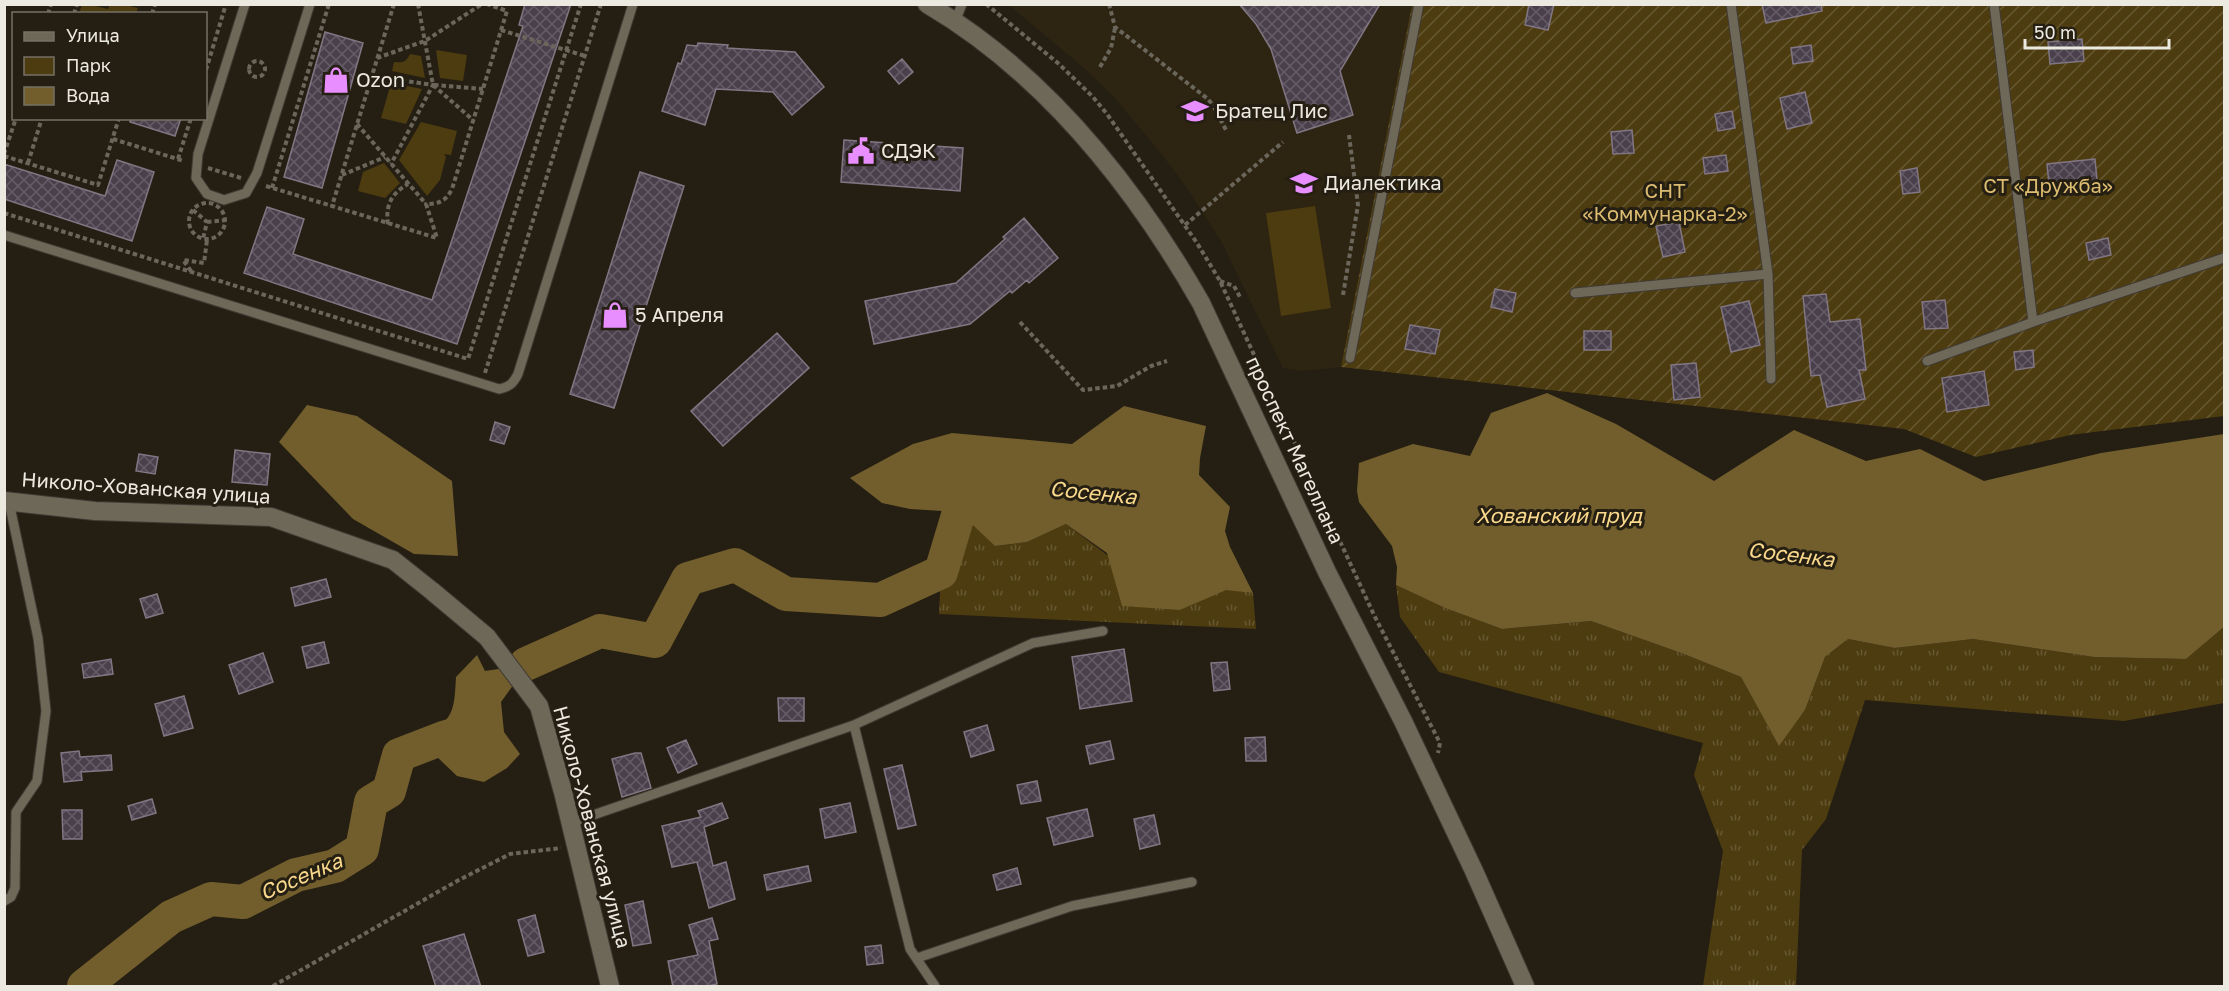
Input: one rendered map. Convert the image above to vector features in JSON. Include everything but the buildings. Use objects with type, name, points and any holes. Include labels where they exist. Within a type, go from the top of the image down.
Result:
[{"type":"street","name":"проспект Магеллана","points":[[927,4],[987,45],[1057,107],[1124,185],[1154,224],[1178,262],[1202,303],[1327,572],[1408,732],[1474,871],[1525,987]]},
{"type":"street","name":"Николо-Хованская улица","points":[[7,501],[95,511],[271,517],[393,560],[487,638],[538,706],[570,823],[610,987]]},
{"type":"lane","points":[[245,4],[198,154],[196,178],[207,194],[224,200],[246,193],[257,173],[310,4]]},
{"type":"lane","points":[[4,235],[482,384],[499,389],[508,387],[514,383],[518,374],[633,4]]},
{"type":"lane","points":[[955,22],[962,4]]},
{"type":"lane","points":[[1350,358],[1419,4]]},
{"type":"lane","points":[[1731,4],[1768,274],[1771,379]]},
{"type":"lane","points":[[1994,4],[2033,322]]},
{"type":"lane","points":[[1927,361],[2033,322],[2224,258]]},
{"type":"lane","points":[[1575,293],[1768,274]]},
{"type":"lane","points":[[4,902],[11,897],[15,888],[16,813],[37,781],[46,711],[38,638],[7,501]]},
{"type":"lane","points":[[570,823],[854,725],[1033,643],[1103,632]]},
{"type":"lane","points":[[854,725],[910,949],[935,987]]},
{"type":"lane","points":[[916,958],[1072,906],[1192,882]]},
{"type":"path","points":[[207,67],[226,4]]},
{"type":"path","points":[[272,188],[329,4]]},
{"type":"path","points":[[332,206],[394,4]]},
{"type":"path","points":[[391,164],[433,85],[418,4]]},
{"type":"path","points":[[377,58],[425,41],[482,4]]},
{"type":"path","points":[[426,204],[435,204],[448,196],[507,11],[487,4]]},
{"type":"path","points":[[4,213],[468,359],[581,4]]},
{"type":"path","points":[[482,384],[601,4]]},
{"type":"path","points":[[986,4],[1059,64],[1107,114],[1185,225],[1220,280],[1374,615],[1440,743],[1437,751],[1441,761]]},
{"type":"path","points":[[1100,67],[1111,48],[1116,27],[1109,4]]},
{"type":"path","points":[[1116,27],[1208,99],[1226,130]]},
{"type":"path","points":[[501,30],[585,56]]},
{"type":"path","points":[[257,62],[263,65],[264,72],[259,77],[253,76],[249,67],[257,62]]},
{"type":"path","points":[[372,76],[433,85],[483,89]]},
{"type":"path","points":[[433,85],[473,120]]},
{"type":"path","points":[[15,120],[4,155],[98,185],[118,120]]},
{"type":"path","points":[[28,163],[41,120]]},
{"type":"path","points":[[178,159],[189,120]]},
{"type":"path","points":[[113,139],[437,238],[426,204],[357,124]]},
{"type":"path","points":[[1343,295],[1358,205],[1349,135]]},
{"type":"path","points":[[1185,225],[1283,142]]},
{"type":"path","points":[[342,175],[385,157]]},
{"type":"path","points":[[388,224],[390,200],[397,190],[408,184]]},
{"type":"path","points":[[209,203],[217,206],[223,212],[226,220],[224,230],[217,237],[205,240],[195,235],[190,227],[189,218],[200,204],[209,203]]},
{"type":"path","points":[[193,210],[207,222],[226,220]]},
{"type":"path","points":[[191,271],[183,260],[204,263],[207,222]]},
{"type":"path","points":[[1220,280],[1234,286],[1240,297]]},
{"type":"path","points":[[1020,322],[1083,390],[1117,386],[1151,366],[1167,361]]},
{"type":"path","points":[[273,987],[457,881],[510,854],[567,847]]},
{"type":"shaded area","name":"Диалектика","points":[[1009,5],[1412,5],[1341,367],[1302,371],[1283,368],[1221,241],[1163,156],[1115,98],[1084,68]]},
{"type":"green space","points":[[110,4],[138,8],[136,12],[79,12],[82,5],[108,9]]},
{"type":"green space","points":[[1412,5],[2224,5],[2224,416],[2070,435],[1976,457],[1904,429],[1341,367]]},
{"type":"green space","points":[[436,50],[467,55],[463,81],[440,78]]},
{"type":"green space","points":[[410,54],[421,56],[425,78],[392,71],[394,62],[404,61]]},
{"type":"green space","points":[[391,83],[422,89],[406,124],[381,118]]},
{"type":"green space","points":[[421,122],[457,131],[451,155],[444,154],[446,157],[440,180],[427,196],[399,160]]},
{"type":"green space","points":[[384,163],[400,183],[385,198],[358,191],[363,172]]},
{"type":"green space","points":[[1315,206],[1331,308],[1281,316],[1266,213]]},
{"type":"green space","points":[[959,512],[996,546],[1027,542],[1066,524],[1180,610],[1226,589],[1253,593],[1256,629],[939,614],[941,572]]},
{"type":"green space","points":[[1396,585],[1445,608],[1502,629],[1591,621],[1741,677],[1779,745],[1805,710],[1825,657],[1848,639],[1895,648],[1973,639],[2094,657],[2186,659],[2224,627],[2224,703],[2124,721],[1865,700],[1826,819],[1802,850],[1796,986],[1703,986],[1723,851],[1694,775],[1703,743],[1439,672],[1400,617]]},
{"type":"water","name":"Хованский пруд","points":[[1547,393],[1616,424],[1714,481],[1794,430],[1866,461],[1920,449],[1984,481],[2101,453],[2224,434],[2224,627],[2186,659],[2094,657],[1973,639],[1895,648],[1848,639],[1825,657],[1805,710],[1779,746],[1741,677],[1591,621],[1502,629],[1445,608],[1396,585],[1397,567],[1392,546],[1359,502],[1357,491],[1359,463],[1413,444],[1470,456],[1491,413]]},
{"type":"water","points":[[307,405],[357,416],[452,481],[458,556],[414,554],[353,519],[279,442]]},
{"type":"water","points":[[1124,406],[1206,426],[1199,475],[1230,507],[1225,531],[1230,547],[1253,593],[1226,590],[1180,610],[1122,606],[1107,553],[1066,524],[1027,542],[995,546],[959,512],[910,509],[882,503],[850,478],[913,444],[952,433],[1072,444]]},
{"type":"water","points":[[477,655],[485,671],[505,668],[514,684],[501,702],[504,732],[520,754],[507,768],[484,782],[457,776],[434,754],[424,737],[441,725],[451,713],[456,677]]},
{"type":"waterway","name":"Сосенка","points":[[526,664],[600,631],[655,641],[688,579],[735,565],[786,594],[880,600],[941,572],[959,512],[1003,497]]},
{"type":"waterway","name":"Сосенка","points":[[84,986],[171,917],[211,899],[243,902],[296,875],[335,866],[362,849],[371,802],[389,791],[399,755],[470,730],[472,727]]},
{"type":"place","name":"Ozon","points":[[336,80]]},
{"type":"place","name":"Братец Лис","points":[[1195,111]]},
{"type":"place","name":"СДЭК","points":[[861,151]]},
{"type":"place","name":"Диалектика","points":[[1304,183]]},
{"type":"place","name":"5 Апреля","points":[[615,315]]},
{"type":"park label","name":"СТ «Дружба»","points":[[2048,186]]},
{"type":"park label","name":"СНТ «Коммунарка-2»","points":[[1665,202]]}]
